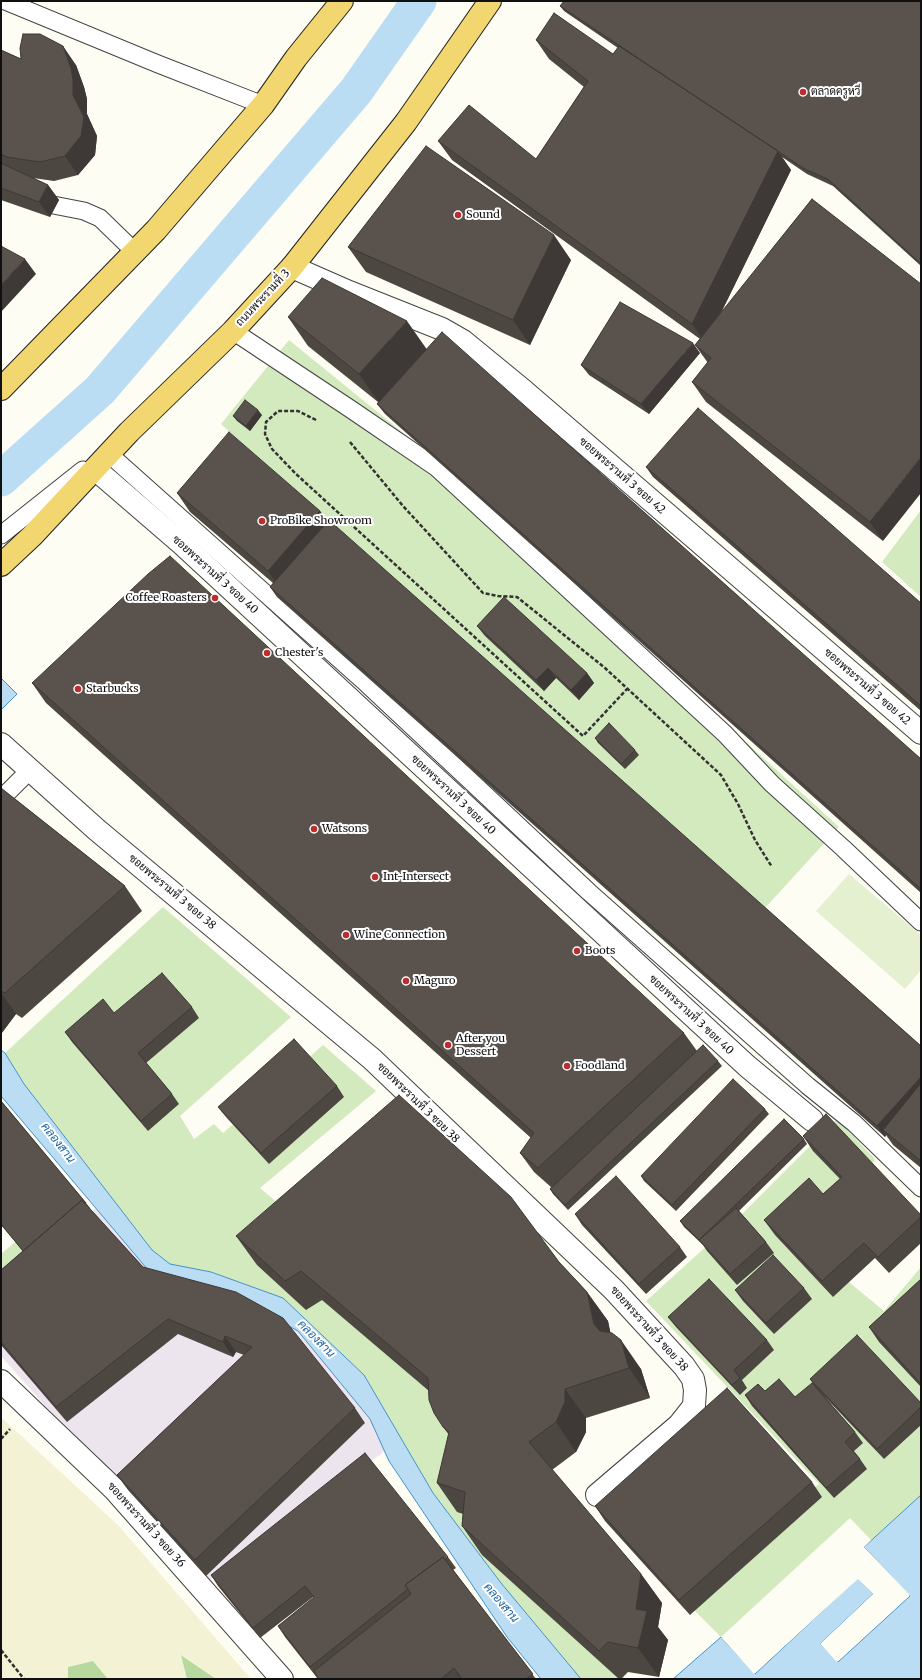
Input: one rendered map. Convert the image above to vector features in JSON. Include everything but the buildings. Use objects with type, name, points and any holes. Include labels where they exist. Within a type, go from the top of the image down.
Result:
[{"type":"main road","points":[[1,389],[156,230],[263,105],[296,58],[342,1]]},
{"type":"main road","name":"ถนนพระรามที่ 3","points":[[1,565],[32,536],[129,432],[233,331],[292,267],[406,122],[490,1]]},
{"type":"street","name":"ซอยพระรามที่ 3 ซอย 42","points":[[292,267],[349,292],[442,329],[463,341],[524,391],[921,733]]},
{"type":"street","name":"ซอยพระรามที่ 3 ซอย 40","points":[[102,461],[182,544],[747,1066],[812,1120]]},
{"type":"street","name":"ซอยพระรามที่ 3 ซอย 38","points":[[1,744],[97,830],[372,1059],[614,1290],[684,1366],[693,1379],[695,1390],[694,1406],[679,1425],[597,1495]]},
{"type":"street","name":"ซอยพระรามที่ 3 ซอย 36","points":[[1,1381],[114,1488],[282,1679]]},
{"type":"lane","points":[[5,1],[158,64],[263,105]]},
{"type":"lane","points":[[1,186],[38,202],[84,211],[100,218],[135,252]]},
{"type":"lane","points":[[233,331],[370,422],[436,468],[725,734],[772,784],[843,848],[921,922]]},
{"type":"lane","points":[[1,535],[129,432]]},
{"type":"lane","points":[[102,461],[367,684],[589,892],[808,1086],[854,1124],[921,1188]]},
{"type":"lane","points":[[1,799],[30,770]]},
{"type":"path","points":[[323,423],[298,412],[278,411],[266,422],[265,434],[272,449],[296,474],[583,736],[627,689]]},
{"type":"path","points":[[344,438],[350,442],[403,506],[483,593],[498,596],[518,597],[605,668],[721,775],[738,804],[755,840],[772,867]]},
{"type":"path","points":[[1,1650],[24,1679]]},
{"type":"shaded area","points":[[96,1208],[154,1277],[247,1303],[298,1331],[370,1419],[385,1451],[207,1582],[90,1457],[1,1356],[1,1288]]},
{"type":"shaded area","points":[[1,1417],[118,1525],[251,1679],[216,1679],[182,1655],[187,1679],[108,1679],[93,1661],[68,1667],[68,1679],[1,1679]]},
{"type":"green space","points":[[289,340],[439,462],[839,827],[765,908],[221,424]]},
{"type":"green space","points":[[921,510],[921,597],[882,562]]},
{"type":"green space","points":[[849,874],[921,935],[921,970],[905,989],[816,911]]},
{"type":"green space","points":[[163,907],[291,1017],[180,1116],[194,1139],[214,1124],[223,1133],[323,1045],[376,1091],[260,1188],[464,1361],[516,1497],[625,1679],[581,1679],[501,1583],[433,1493],[364,1375],[283,1298],[211,1272],[170,1264],[152,1250],[24,1084],[5,1053]]},
{"type":"green space","points":[[837,1119],[875,1159],[827,1264],[884,1311],[921,1267],[921,1495],[871,1540],[850,1518],[721,1637],[684,1600],[819,1484],[646,1301],[743,1213]]},
{"type":"green space","points":[[26,1233],[43,1253],[1,1288],[1,1254]]},
{"type":"green space","points":[[181,1655],[216,1679],[187,1679]]},
{"type":"green space","points":[[93,1661],[108,1679],[68,1679],[68,1667]]},
{"type":"water","points":[[1,678],[17,694],[1,710]]},
{"type":"water","name":"คลองสาน","points":[[1,1050],[5,1053],[24,1084],[152,1250],[170,1264],[211,1272],[283,1298],[364,1375],[433,1493],[501,1583],[581,1679],[541,1679],[507,1637],[389,1461],[370,1419],[298,1331],[247,1303],[154,1277],[1,1096]]},
{"type":"water","points":[[921,1495],[921,1679],[673,1679],[721,1637],[755,1674],[858,1578],[873,1594],[820,1644],[838,1662],[910,1596],[864,1547]]},
{"type":"pier","points":[[870,1539],[871,1540],[864,1547],[910,1595],[837,1662],[820,1644],[873,1594],[858,1579],[754,1674],[721,1637],[722,1636],[754,1671],[858,1576],[875,1595],[823,1644],[838,1659],[907,1595],[863,1548],[863,1545]]},
{"type":"waterway","points":[[1,479],[100,390],[356,91],[419,1]]},
{"type":"place","name":"ตลาดครูหวี","points":[[803,92]]},
{"type":"place","name":"Sound","points":[[458,215]]},
{"type":"place","name":"ProBike Showroom","points":[[262,521]]},
{"type":"place","name":"Coffee Roasters","points":[[215,598]]},
{"type":"place","name":"Chester's","points":[[267,653]]},
{"type":"place","name":"Starbucks","points":[[78,689]]},
{"type":"place","name":"Watsons","points":[[314,829]]},
{"type":"place","name":"Int-Intersect","points":[[375,877]]},
{"type":"place","name":"Wine Connection","points":[[346,935]]},
{"type":"place","name":"Boots","points":[[577,951]]},
{"type":"place","name":"Maguro","points":[[406,981]]},
{"type":"place","name":"After you Dessert","points":[[448,1045]]},
{"type":"place","name":"Foodland","points":[[567,1066]]}]
